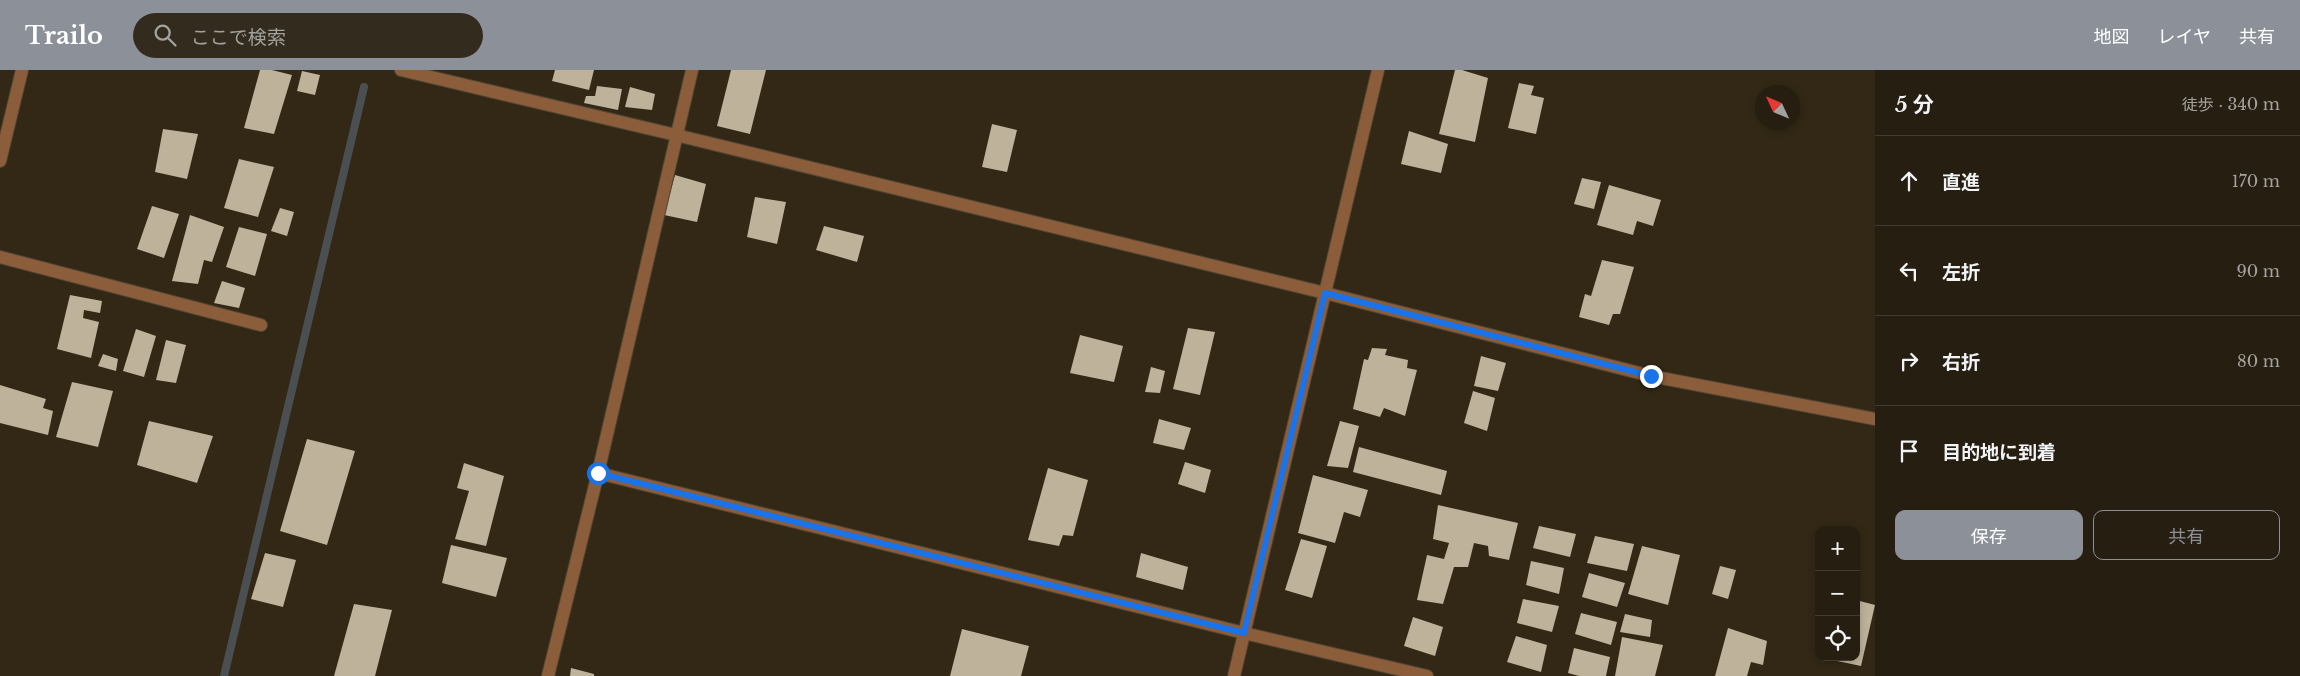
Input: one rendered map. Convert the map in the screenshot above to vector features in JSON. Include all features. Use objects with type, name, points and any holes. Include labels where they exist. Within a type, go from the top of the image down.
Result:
[{"type":"street","points":[[0,161],[22,70]]},
{"type":"street","points":[[401,70],[1325,293],[1651,376],[1875,419]]},
{"type":"street","points":[[548,676],[598,473],[692,70]]},
{"type":"street","points":[[1234,676],[1378,70]]},
{"type":"street","points":[[0,257],[261,325]]},
{"type":"street","points":[[598,473],[1244,633],[1428,676]]},
{"type":"building","points":[[260,70],[272,70],[292,75],[274,134],[244,128]]},
{"type":"building","points":[[555,70],[594,70],[589,90],[552,81]]},
{"type":"building","points":[[731,70],[766,70],[750,134],[717,126]]},
{"type":"building","points":[[1455,70],[1462,70],[1488,78],[1475,142],[1439,134]]},
{"type":"building","points":[[302,71],[320,75],[315,95],[297,91]]},
{"type":"building","points":[[1519,83],[1534,86],[1531,95],[1544,98],[1536,134],[1508,128]]},
{"type":"building","points":[[597,86],[622,89],[618,110],[584,103],[586,96],[595,96]]},
{"type":"building","points":[[630,87],[655,94],[652,110],[625,107]]},
{"type":"building","points":[[992,124],[1017,130],[1007,172],[982,167]]},
{"type":"building","points":[[163,129],[198,134],[187,179],[155,172]]},
{"type":"building","points":[[1409,131],[1448,144],[1441,173],[1401,164]]},
{"type":"building","points":[[239,159],[274,167],[258,217],[224,208]]},
{"type":"building","points":[[675,175],[706,184],[697,222],[664,215]]},
{"type":"building","points":[[1582,178],[1601,182],[1594,209],[1574,204]]},
{"type":"building","points":[[1609,185],[1661,200],[1653,226],[1637,221],[1633,235],[1597,225]]},
{"type":"building","points":[[755,197],[786,202],[777,244],[747,237]]},
{"type":"building","points":[[152,206],[179,214],[164,258],[137,249]]},
{"type":"building","points":[[280,208],[294,212],[287,236],[271,231]]},
{"type":"building","points":[[190,215],[224,227],[212,262],[204,260],[198,284],[172,281]]},
{"type":"building","points":[[824,226],[864,236],[857,262],[816,250]]},
{"type":"building","points":[[239,227],[267,234],[255,276],[226,267]]},
{"type":"building","points":[[1602,260],[1634,267],[1620,314],[1613,314],[1609,325],[1579,317],[1585,294],[1591,296]]},
{"type":"building","points":[[222,281],[245,288],[239,308],[214,303]]},
{"type":"building","points":[[70,295],[102,301],[100,313],[84,310],[83,318],[99,322],[91,358],[57,349]]},
{"type":"building","points":[[1188,328],[1215,332],[1200,395],[1173,389]]},
{"type":"building","points":[[136,329],[156,336],[144,377],[123,371]]},
{"type":"building","points":[[1080,335],[1123,346],[1114,382],[1070,373]]},
{"type":"building","points":[[166,340],[186,345],[176,383],[156,380]]},
{"type":"building","points":[[1372,348],[1387,349],[1385,355],[1408,360],[1407,368],[1417,370],[1405,416],[1384,408],[1380,417],[1353,409],[1364,359],[1368,360]]},
{"type":"building","points":[[103,354],[118,359],[116,371],[98,366]]},
{"type":"building","points":[[1481,356],[1506,363],[1498,391],[1474,386]]},
{"type":"building","points":[[1151,367],[1165,371],[1160,393],[1145,392]]},
{"type":"building","points":[[72,382],[113,391],[98,447],[56,437]]},
{"type":"building","points":[[0,385],[46,399],[43,408],[53,411],[48,435],[0,423]]},
{"type":"building","points":[[1473,391],[1495,398],[1487,431],[1464,423]]},
{"type":"building","points":[[1159,419],[1191,428],[1184,450],[1153,443]]},
{"type":"building","points":[[149,421],[213,436],[197,483],[137,465]]},
{"type":"building","points":[[1340,421],[1359,426],[1348,468],[1327,466]]},
{"type":"building","points":[[307,439],[355,451],[327,545],[280,531]]},
{"type":"building","points":[[1359,447],[1447,471],[1441,495],[1353,472]]},
{"type":"building","points":[[1185,462],[1211,470],[1205,493],[1178,484]]},
{"type":"building","points":[[464,463],[504,476],[486,546],[455,539],[469,491],[457,488]]},
{"type":"building","points":[[1048,468],[1088,480],[1073,536],[1063,535],[1059,546],[1028,540]]},
{"type":"building","points":[[1313,475],[1368,490],[1360,517],[1344,512],[1335,543],[1298,533]]},
{"type":"building","points":[[1438,505],[1518,523],[1509,560],[1489,556],[1488,546],[1474,543],[1468,567],[1454,567],[1443,604],[1417,600],[1427,555],[1444,559],[1449,543],[1433,539]]},
{"type":"building","points":[[1539,526],[1576,534],[1570,557],[1533,548]]},
{"type":"building","points":[[1595,536],[1634,544],[1627,571],[1587,563]]},
{"type":"building","points":[[1301,539],[1327,546],[1312,598],[1285,590]]},
{"type":"building","points":[[451,545],[507,558],[496,597],[442,583]]},
{"type":"building","points":[[1642,546],[1680,555],[1668,605],[1628,594]]},
{"type":"building","points":[[265,553],[296,560],[283,607],[251,599]]},
{"type":"building","points":[[1141,553],[1188,567],[1183,590],[1136,577]]},
{"type":"building","points":[[1531,561],[1564,568],[1559,594],[1526,585]]},
{"type":"building","points":[[1720,566],[1736,570],[1728,599],[1712,594]]},
{"type":"building","points":[[1589,573],[1625,583],[1617,607],[1582,597]]},
{"type":"building","points":[[1523,599],[1559,606],[1552,632],[1517,623]]},
{"type":"building","points":[[1860,601],[1875,605],[1861,666],[1837,661],[1860,661]]},
{"type":"building","points":[[354,604],[392,610],[375,676],[334,676]]},
{"type":"building","points":[[1581,613],[1617,622],[1611,645],[1575,634]]},
{"type":"building","points":[[1625,614],[1652,620],[1650,637],[1620,632]]},
{"type":"building","points":[[1413,617],[1443,627],[1435,656],[1404,646]]},
{"type":"building","points":[[1728,628],[1767,641],[1763,665],[1751,662],[1747,676],[1715,676]]},
{"type":"building","points":[[962,629],[1029,646],[1021,676],[950,676]]},
{"type":"building","points":[[1516,636],[1547,645],[1541,672],[1507,662]]},
{"type":"building","points":[[1622,637],[1663,645],[1655,676],[1615,676]]},
{"type":"building","points":[[1574,648],[1610,657],[1606,676],[1579,676],[1568,673]]},
{"type":"building","points":[[571,668],[594,674],[594,676],[570,676]]},
{"type":"waterway","points":[[224,676],[364,87]]},
{"type":"route","points":[[598,473],[1244,633],[1325,293],[1651,376]]}]
